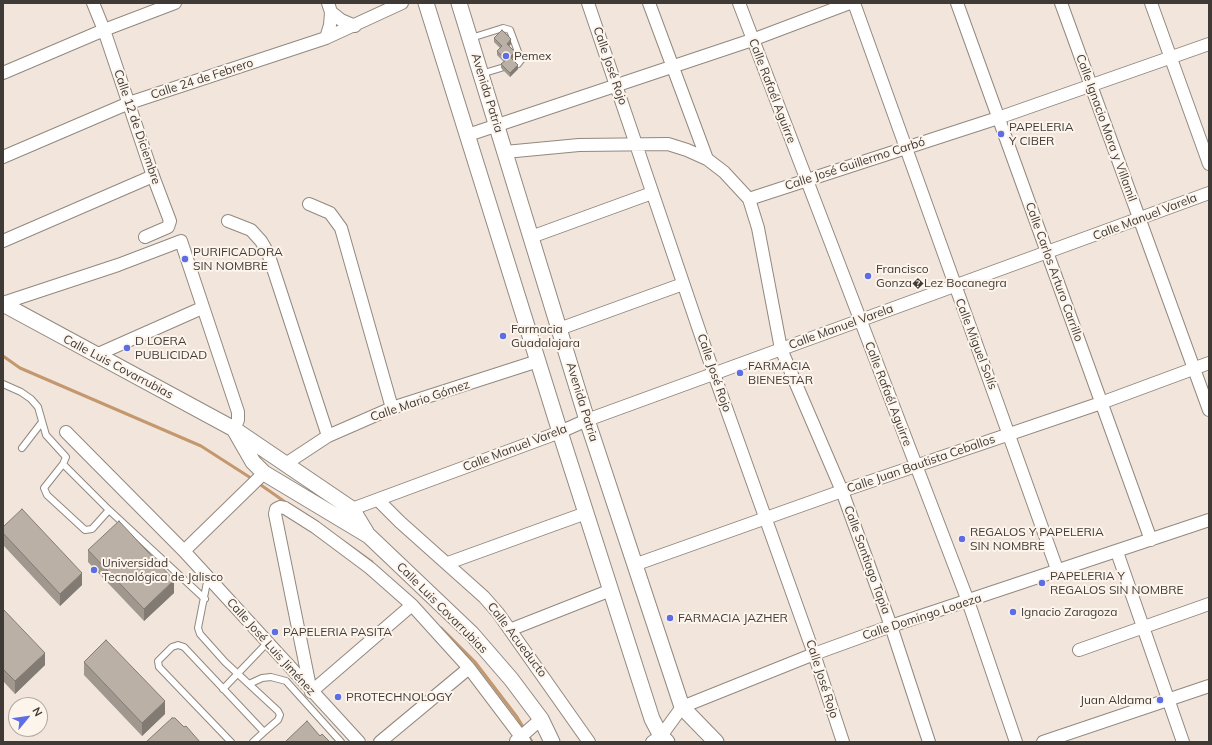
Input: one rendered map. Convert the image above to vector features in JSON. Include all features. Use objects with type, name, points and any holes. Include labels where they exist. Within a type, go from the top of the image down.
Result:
[{"type":"street","name":"Calle 12 de Diciembre","points":[[93,3],[104,30],[153,176],[170,221],[170,225],[145,237]]},
{"type":"street","points":[[3,73],[104,30],[174,3]]},
{"type":"street","name":"Calle 24 de Febrero","points":[[3,157],[129,103],[326,38],[355,26],[402,3]]},
{"type":"street","points":[[426,3],[560,432],[660,740]]},
{"type":"street","name":"Avenida Patria","points":[[460,3],[587,420],[682,707],[716,742]]},
{"type":"street","name":"Calle José Rojo","points":[[588,3],[714,374],[814,654],[843,742]]},
{"type":"street","points":[[649,3],[707,159]]},
{"type":"street","name":"Calle Rafaél Aguirre","points":[[739,3],[859,321],[968,601],[1016,742]]},
{"type":"street","points":[[468,135],[752,40],[850,3]]},
{"type":"street","name":"Calle Miguel Solís","points":[[854,3],[955,287],[1010,433],[1058,572]]},
{"type":"street","name":"Calle Carlos Arturo Carrillo","points":[[958,3],[998,118],[1151,540]]},
{"type":"street","name":"Calle Ignacio Mora y Villamil","points":[[1061,3],[1209,410]]},
{"type":"street","points":[[1151,3],[1209,164]]},
{"type":"street","points":[[330,8],[341,20],[355,26]]},
{"type":"street","points":[[326,38],[330,25],[330,8]]},
{"type":"street","name":"Calle José Guillermo Carbó","points":[[749,199],[998,118],[1209,44]]},
{"type":"street","points":[[505,152],[578,145],[668,144],[687,150],[707,159],[724,172],[749,199]]},
{"type":"street","points":[[3,241],[153,176]]},
{"type":"street","points":[[531,237],[652,193]]},
{"type":"street","name":"Calle Manuel Varela","points":[[347,514],[378,500],[560,432],[587,420],[955,287],[1209,193]]},
{"type":"street","name":"Calle Santiago Tapia","points":[[749,199],[758,228],[781,349],[842,491],[891,626],[929,742]]},
{"type":"street","points":[[309,204],[330,213],[341,228],[392,408]]},
{"type":"street","points":[[228,221],[251,230],[261,241],[268,253],[328,436]]},
{"type":"street","points":[[3,303],[118,265],[181,241],[202,308],[238,412],[238,420],[234,429]]},
{"type":"street","points":[[559,329],[683,284]]},
{"type":"street","name":"Calle Luis Covarrubias","points":[[3,303],[234,429],[287,463],[347,514],[472,634],[511,679],[527,733],[552,742]]},
{"type":"street","points":[[96,355],[202,308]]},
{"type":"street","name":"Calle Mario Gómez","points":[[287,463],[328,436],[392,408],[538,361]]},
{"type":"street","name":"Calle Juan Bautista Ceballos","points":[[634,565],[842,491],[1101,403],[1209,363]]},
{"type":"street","name":"Calle Luis Covarrubias","points":[[234,429],[262,476],[347,514]]},
{"type":"street","name":"Calle José Luis Jiménez","points":[[66,432],[184,550],[311,692],[358,742]]},
{"type":"street","points":[[184,550],[262,476]]},
{"type":"street","name":"Calle Acueducto","points":[[378,500],[400,522],[484,596],[512,629],[589,742]]},
{"type":"street","points":[[412,605],[311,692],[275,514],[276,510],[280,507],[285,508],[315,528],[370,568],[412,605],[527,733]]},
{"type":"street","points":[[448,563],[586,513]]},
{"type":"street","name":"Calle Domingo Loaeza","points":[[682,707],[814,654],[891,626],[1058,572],[1209,520]]},
{"type":"street","points":[[1117,552],[1183,742]]},
{"type":"street","points":[[512,629],[611,590]]},
{"type":"street","points":[[1079,650],[1209,604]]},
{"type":"street","points":[[380,742],[469,668]]},
{"type":"street","points":[[1043,742],[1209,686]]},
{"type":"street","points":[[660,740],[682,707]]},
{"type":"lane","points":[[470,38],[503,28],[510,30],[520,60],[518,64],[514,65]]},
{"type":"lane","points":[[481,74],[501,68]]},
{"type":"lane","points":[[3,384],[31,399],[38,407],[46,435],[66,457],[63,464],[45,486],[44,490],[47,495],[85,530],[92,529],[109,510]]},
{"type":"lane","points":[[22,448],[42,422]]},
{"type":"lane","points":[[63,464],[109,510],[204,599]]},
{"type":"lane","points":[[208,577],[198,628],[200,634],[280,715],[278,720],[253,742]]},
{"type":"lane","points":[[223,689],[267,643]]},
{"type":"lane","points":[[231,742],[159,667],[158,661],[172,647],[178,645],[184,647],[264,732]]},
{"type":"lane","points":[[249,684],[262,678],[271,677],[286,681],[341,742]]},
{"type":"building","name":"Pemex","points":[[502,30],[511,39],[507,44],[515,52],[510,57],[518,65],[510,73],[501,64],[506,60],[497,51],[502,46],[494,38]]},
{"type":"building","points":[[22,509],[82,573],[60,594],[3,533],[3,527]]},
{"type":"building","points":[[119,521],[174,580],[144,609],[88,550]]},
{"type":"building","points":[[3,609],[45,653],[15,681],[3,669]]},
{"type":"building","points":[[106,640],[165,701],[142,723],[84,662]]},
{"type":"building","points":[[172,718],[175,718],[184,727],[186,726],[200,742],[146,742]]},
{"type":"building","points":[[307,721],[320,736],[322,734],[330,742],[285,742]]},
{"type":"waterway","points":[[3,356],[20,368],[201,446],[254,480]]},
{"type":"waterway","points":[[258,483],[288,504]]},
{"type":"waterway","points":[[344,542],[372,562]]},
{"type":"waterway","points":[[441,628],[475,662],[517,717],[525,730]]},
{"type":"waterway","points":[[528,735],[532,742]]},
{"type":"place","name":"Pemex","points":[[506,56]]},
{"type":"place","name":"PAPELERIA Y CIBER","points":[[1001,134]]},
{"type":"place","name":"PURIFICADORA SIN NOMBRE","points":[[185,259]]},
{"type":"place","name":"Francisco Gonza�Lez Bocanegra","points":[[868,276]]},
{"type":"place","name":"Farmacia Guadalajara","points":[[503,336]]},
{"type":"place","name":"D LOERA PUBLICIDAD","points":[[127,348]]},
{"type":"place","name":"FARMACIA BIENESTAR","points":[[740,373]]},
{"type":"place","name":"REGALOS Y PAPELERIA SIN NOMBRE","points":[[962,539]]},
{"type":"place","name":"Universidad Tecnológica de Jalisco","points":[[94,570]]},
{"type":"place","name":"PAPELERIA Y REGALOS SIN NOMBRE","points":[[1042,583]]},
{"type":"place","name":"Ignacio Zaragoza","points":[[1013,612]]},
{"type":"place","name":"FARMACIA JAZHER","points":[[670,618]]},
{"type":"place","name":"PAPELERIA PASITA","points":[[275,632]]},
{"type":"place","name":"PROTECHNOLOGY","points":[[338,697]]},
{"type":"place","name":"Juan Aldama","points":[[1160,700]]}]
